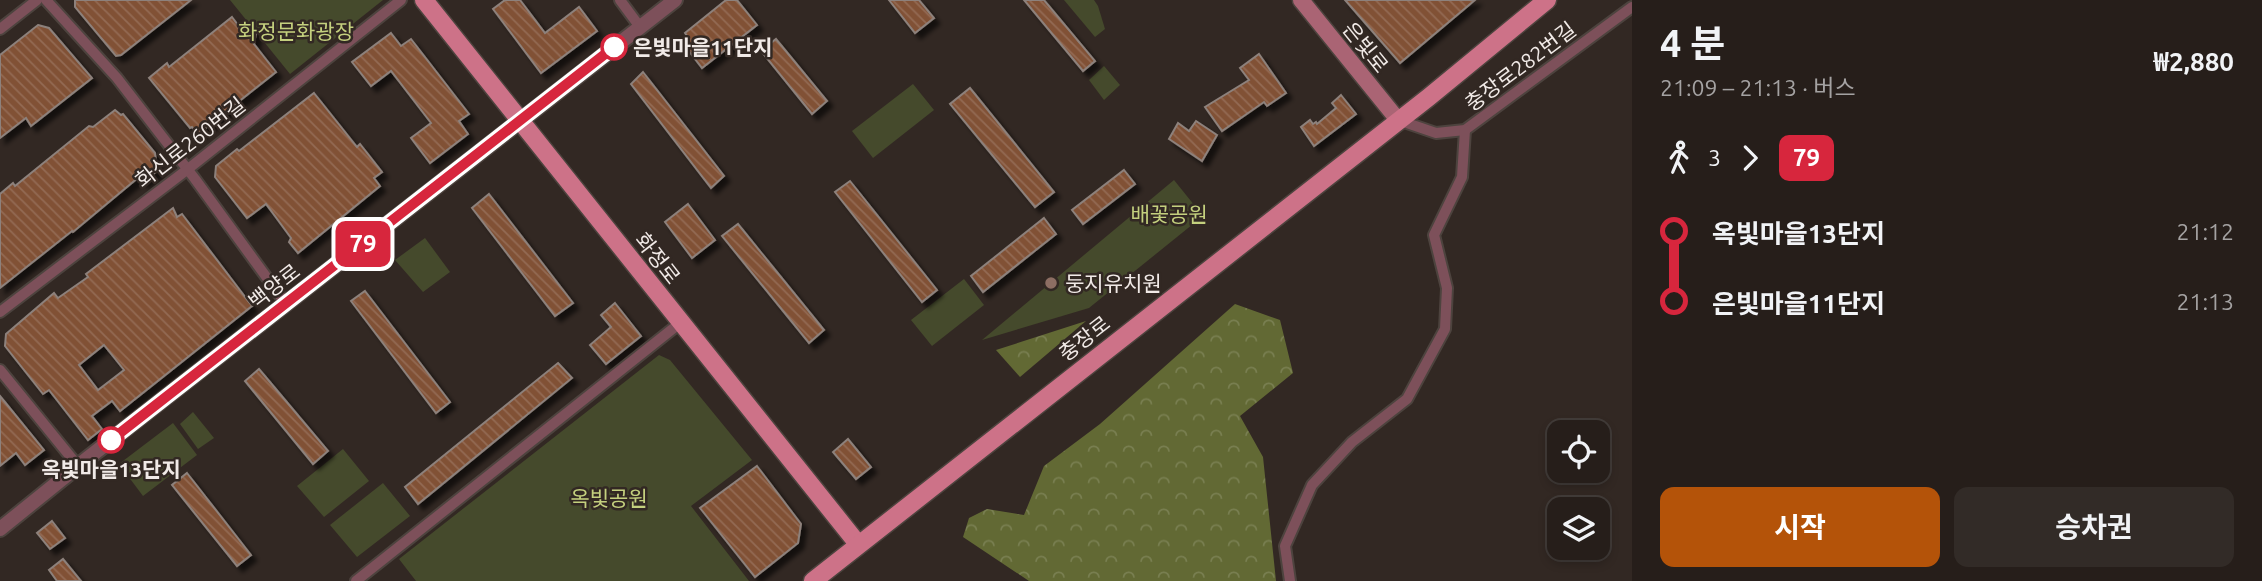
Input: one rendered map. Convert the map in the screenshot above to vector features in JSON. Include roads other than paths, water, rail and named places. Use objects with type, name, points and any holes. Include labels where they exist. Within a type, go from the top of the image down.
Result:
[{"type":"main road","name":"화정로","points":[[424,0],[858,544]]},
{"type":"main road","name":"은빛로","points":[[1301,0],[1398,120]]},
{"type":"main road","name":"충장로","points":[[813,581],[1548,0]]},
{"type":"street","points":[[0,29],[37,0]]},
{"type":"street","points":[[46,0],[117,78],[188,169],[286,304]]},
{"type":"street","name":"화신로260번길","points":[[0,312],[188,169],[401,0]]},
{"type":"street","points":[[620,0],[640,27]]},
{"type":"street","name":"백양로","points":[[0,529],[675,0]]},
{"type":"street","name":"충장로282번길","points":[[1398,120],[1436,133],[1465,130],[1632,7]]},
{"type":"street","name":"충장로282번길","points":[[1290,581],[1285,546],[1312,485],[1352,442],[1407,399],[1445,329],[1447,288],[1434,235],[1462,177],[1465,130]]},
{"type":"street","points":[[356,581],[680,323]]},
{"type":"street","points":[[0,370],[78,466]]},
{"type":"place","name":"은빛마을11단지","points":[[614,47]]},
{"type":"place","name":"둥지유치원","points":[[1051,283]]},
{"type":"place","name":"옥빛마을13단지","points":[[111,440]]},
{"type":"park label","name":"화정문화광장","points":[[296,31]]},
{"type":"park label","name":"배꽃공원","points":[[1169,214]]},
{"type":"park label","name":"옥빛공원","points":[[609,498]]}]
